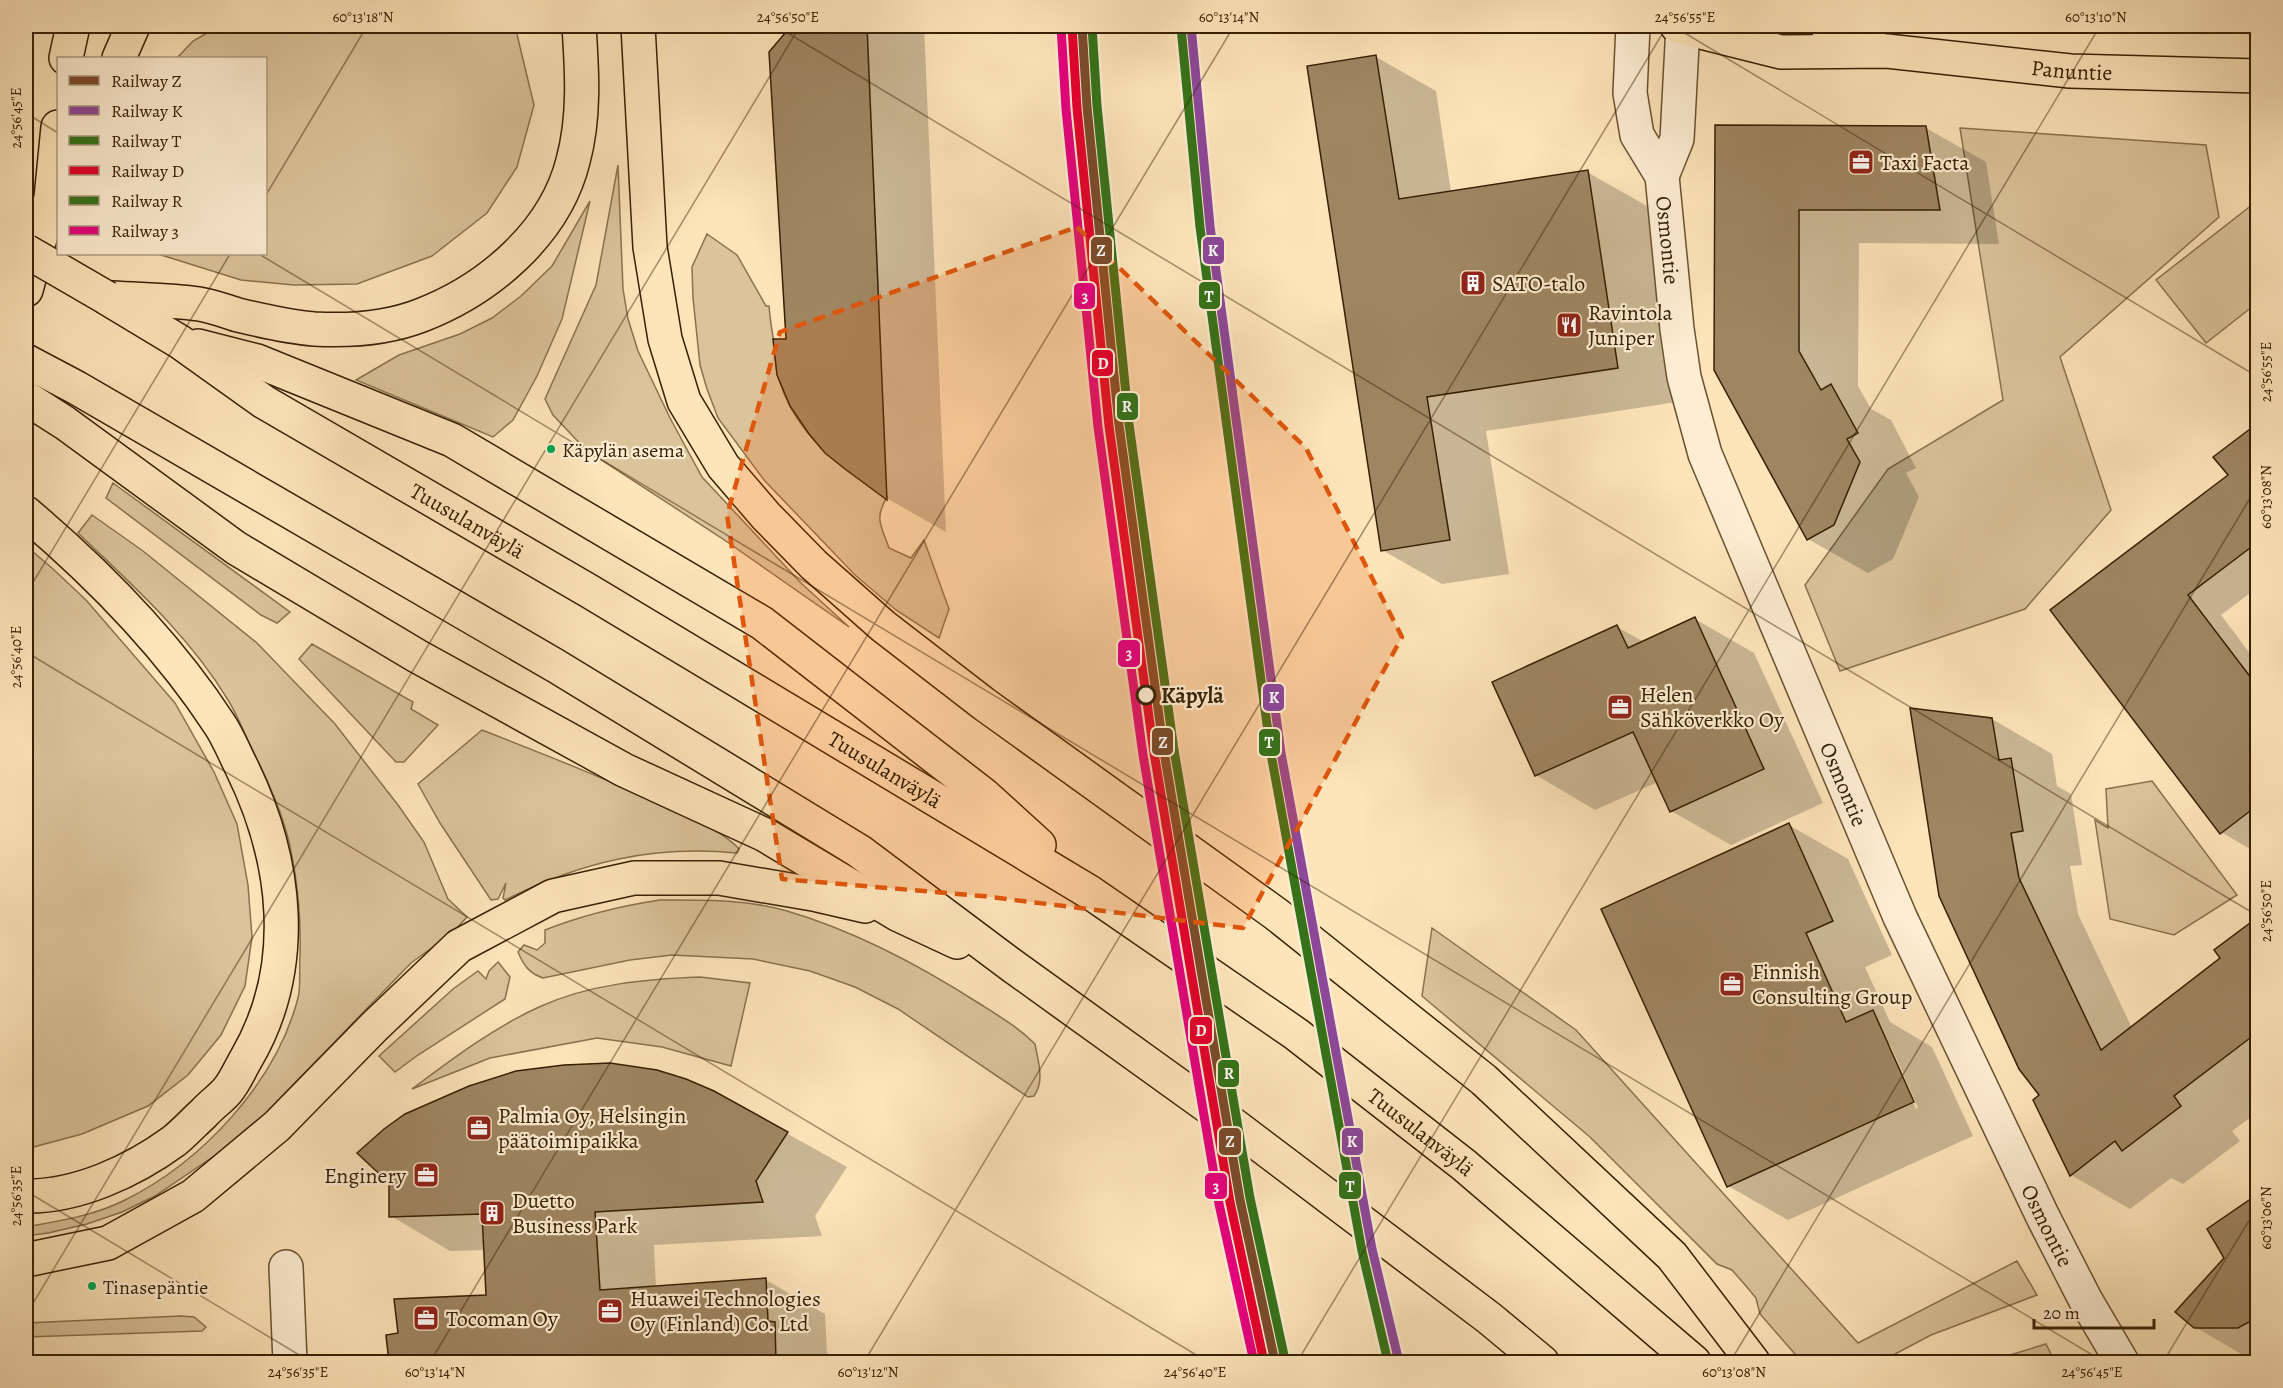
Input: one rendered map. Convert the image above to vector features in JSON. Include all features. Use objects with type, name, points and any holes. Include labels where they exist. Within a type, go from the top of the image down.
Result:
[{"type":"main road","points":[[66,57],[73,26]]},
{"type":"main road","points":[[119,57],[133,26]]},
{"type":"main road","points":[[107,298],[200,304],[259,320],[314,329],[336,329],[370,328],[421,316],[465,294],[499,270],[530,240],[554,209],[566,183],[573,162],[582,116],[579,26]]},
{"type":"main road","points":[[638,26],[650,247],[664,339],[684,401],[723,466],[766,516],[814,565],[883,626],[984,704],[1276,914],[1484,1080],[1672,1256],[1753,1362]]},
{"type":"main road","name":"Panuntie","points":[[1681,26],[1781,52],[1887,51],[2070,71],[2258,76]]},
{"type":"main road","name":"Panuntie","points":[[1827,26],[1887,51]]},
{"type":"main road","points":[[26,290],[55,191],[57,148]]},
{"type":"main road","name":"Tuusulanväylä","points":[[26,251],[180,342],[264,402],[589,591],[1091,893],[1296,1034],[1464,1166],[1694,1362]]},
{"type":"main road","points":[[180,342],[257,361],[453,440],[762,623],[984,795],[1091,893]]},
{"type":"main road","points":[[26,361],[77,388],[556,666],[859,851],[1014,967],[1235,1126],[1489,1318],[1542,1362]]},
{"type":"main road","points":[[26,398],[65,423],[236,548],[417,656],[624,770],[765,834],[899,915],[1014,967]]},
{"type":"main road","points":[[26,513],[52,535],[116,598],[175,662],[221,726],[256,796],[277,867],[283,930],[276,988],[258,1038],[228,1089],[174,1140],[128,1169],[81,1188],[26,1196]]},
{"type":"main road","points":[[26,1260],[108,1243],[193,1196],[276,1126],[375,1026],[459,946],[553,896],[634,878],[719,878],[813,894],[899,915]]},
{"type":"street","name":"Osmontie","points":[[1633,26],[1630,93],[1637,135],[1662,176],[1684,377],[1705,454],[1900,917],[2027,1185],[2085,1299],[2122,1362]]},
{"type":"street","name":"Osmontie","points":[[1662,176],[1677,139],[1681,26]]},
{"type":"street","points":[[286,1267],[290,1362]]},
{"type":"highlighted area","points":[[1077,227],[1306,448],[1402,637],[1243,928],[982,896],[782,879],[727,515],[780,332]]},
{"type":"shaded area","points":[[219,26],[515,26],[534,105],[517,167],[487,213],[432,256],[357,284],[294,285],[241,280],[161,255],[267,255],[267,57],[178,57],[193,41]]},
{"type":"shaded area","points":[[1960,128],[2206,145],[2219,217],[2060,357],[2111,510],[2025,609],[1840,671],[1805,585],[1888,469],[2003,400]]},
{"type":"shaded area","points":[[618,165],[623,289],[628,319],[638,351],[670,418],[702,477],[801,583],[849,627],[720,537],[586,450],[553,415],[545,399],[596,285]]},
{"type":"shaded area","points":[[590,201],[562,319],[537,376],[513,420],[493,437],[356,380],[399,355],[460,334],[492,318],[521,296],[552,266]]},
{"type":"shaded area","points":[[2257,201],[2257,303],[2206,343],[2156,280]]},
{"type":"shaded area","points":[[707,234],[737,255],[766,306],[769,306],[777,371],[794,414],[806,431],[836,461],[887,497],[881,511],[880,522],[889,548],[911,558],[924,540],[949,609],[939,638],[896,610],[855,575],[764,480],[718,418],[700,365],[693,298],[692,267]]},
{"type":"shaded area","points":[[113,483],[290,612],[277,623],[261,615],[106,498]]},
{"type":"shaded area","points":[[92,515],[143,551],[257,643],[335,724],[424,842],[448,899],[467,917],[452,933],[411,963],[256,1123],[220,1152],[155,1196],[122,1212],[87,1224],[26,1236],[26,1227],[88,1214],[123,1201],[152,1185],[207,1142],[254,1090],[272,1060],[287,1030],[299,988],[299,920],[294,868],[285,826],[268,783],[239,720],[213,676],[178,632],[78,533]]},
{"type":"shaded area","points":[[26,546],[86,600],[175,703],[214,772],[237,824],[248,885],[252,937],[245,986],[221,1035],[188,1075],[148,1106],[82,1134],[26,1149]]},
{"type":"shaded area","points":[[312,644],[413,702],[411,709],[438,725],[404,762],[396,762],[299,659]]},
{"type":"shaded area","points":[[482,730],[649,799],[716,831],[739,849],[737,853],[676,852],[618,859],[561,876],[505,900],[503,898],[506,883],[498,899],[491,900],[440,823],[418,784]]},
{"type":"shaded area","points":[[2152,781],[2237,895],[2174,935],[2110,919],[2095,820],[2108,828],[2106,789]]},
{"type":"shaded area","points":[[660,900],[724,901],[756,904],[787,911],[862,939],[911,963],[1009,1023],[1035,1044],[1040,1077],[1034,1096],[1028,1097],[898,1009],[855,987],[810,971],[753,959],[672,955],[630,960],[543,978],[528,968],[518,952],[524,945],[537,950],[545,943],[545,930],[602,912]]},
{"type":"shaded area","points":[[1432,928],[1576,1030],[1858,1343],[2017,1261],[2037,1295],[1931,1335],[1880,1362],[1802,1362],[1760,1314],[1756,1298],[1732,1270],[1717,1264],[1590,1137],[1422,996]]},
{"type":"shaded area","points":[[498,962],[510,977],[505,999],[395,1072],[379,1056],[453,989],[478,971],[486,979],[489,971]]},
{"type":"shaded area","points":[[700,977],[750,983],[731,1066],[662,1047],[597,1038],[490,1058],[412,1089],[489,1034],[522,1015],[558,999],[618,984]]},
{"type":"shaded area","points":[[194,1317],[206,1327],[202,1331],[26,1337],[26,1323]]},
{"type":"shaded area","points":[[2046,1344],[2055,1362],[1987,1362]]},
{"type":"building","points":[[791,26],[867,26],[887,500],[825,453],[790,406],[777,375],[773,339],[786,339],[769,52]]},
{"type":"building","name":"SATO-talo","points":[[1376,55],[1399,199],[1588,170],[1618,368],[1427,397],[1450,540],[1381,551],[1307,66]]},
{"type":"building","points":[[1715,125],[1926,126],[1940,210],[1799,210],[1799,351],[1821,390],[1831,384],[1858,433],[1847,439],[1860,462],[1834,525],[1807,540],[1714,370]]},
{"type":"building","points":[[2258,423],[2258,542],[2188,595],[2258,687],[2258,805],[2220,834],[2050,610],[2228,475],[2213,457]]},
{"type":"building","name":"Helen Sähköverkko Oy","points":[[1695,617],[1764,769],[1670,812],[1633,732],[1535,776],[1492,682],[1617,625],[1628,648]]},
{"type":"building","points":[[1910,708],[1992,718],[1999,760],[2011,758],[2023,831],[2011,833],[2019,878],[2101,1050],[2220,958],[2214,950],[2258,917],[2258,1032],[2174,1096],[2181,1106],[2122,1151],[2115,1141],[2070,1176],[2033,1100],[2039,1095],[2019,1069],[1939,896]]},
{"type":"building","name":"Finnish Consulting Group","points":[[1789,823],[1833,921],[1806,933],[1846,1022],[1873,1010],[1914,1102],[1727,1187],[1601,909]]},
{"type":"building","name":"Duetto Business Park","points":[[610,1063],[657,1070],[686,1079],[714,1091],[788,1132],[756,1181],[763,1202],[595,1212],[600,1290],[766,1278],[768,1321],[775,1322],[776,1362],[389,1362],[386,1335],[398,1333],[394,1299],[486,1295],[482,1214],[389,1217],[389,1183],[357,1153],[405,1114],[469,1086],[516,1071],[564,1065]]},
{"type":"building","points":[[2258,1194],[2258,1317],[2238,1328],[2194,1328],[2175,1312],[2224,1258],[2207,1229]]},
{"type":"rail line","name":"Z","points":[[1082,26],[1087,107],[1119,425],[1164,752],[1240,1200],[1275,1362]]},
{"type":"rail line","name":"R","points":[[1092,26],[1097,106],[1129,424],[1174,750],[1250,1198],[1285,1360]]},
{"type":"rail line","name":"K","points":[[1191,26],[1210,226],[1281,753],[1372,1249],[1399,1362]]},
{"type":"rail line","name":"3","points":[[1061,27],[1066,109],[1098,427],[1143,755],[1219,1204],[1254,1362]]},
{"type":"rail line","name":"D","points":[[1072,27],[1077,108],[1109,426],[1154,753],[1230,1202],[1264,1362]]},
{"type":"rail line","name":"T","points":[[1181,27],[1200,227],[1271,754],[1362,1251],[1388,1362]]},
{"type":"place","name":"Taxi Facta","points":[[1861,162]]},
{"type":"place","name":"SATO-talo","points":[[1473,283]]},
{"type":"place","name":"Ravintola Juniper","points":[[1569,325]]},
{"type":"place","name":"Käpylän asema","points":[[551,449]]},
{"type":"place","name":"Käpylä","points":[[1146,695]]},
{"type":"place","name":"Helen Sähköverkko Oy","points":[[1620,707]]},
{"type":"place","name":"Finnish Consulting Group","points":[[1732,984]]},
{"type":"place","name":"Palmia Oy, Helsingin päätoimipaikka","points":[[479,1128]]},
{"type":"place","name":"Enginery","points":[[426,1175]]},
{"type":"place","name":"Duetto Business Park","points":[[492,1213]]},
{"type":"place","name":"Tinasepäntie","points":[[92,1286]]},
{"type":"place","name":"Huawei Technologies Oy (Finland) Co. Ltd","points":[[610,1311]]},
{"type":"place","name":"Tocoman Oy","points":[[426,1318]]}]
